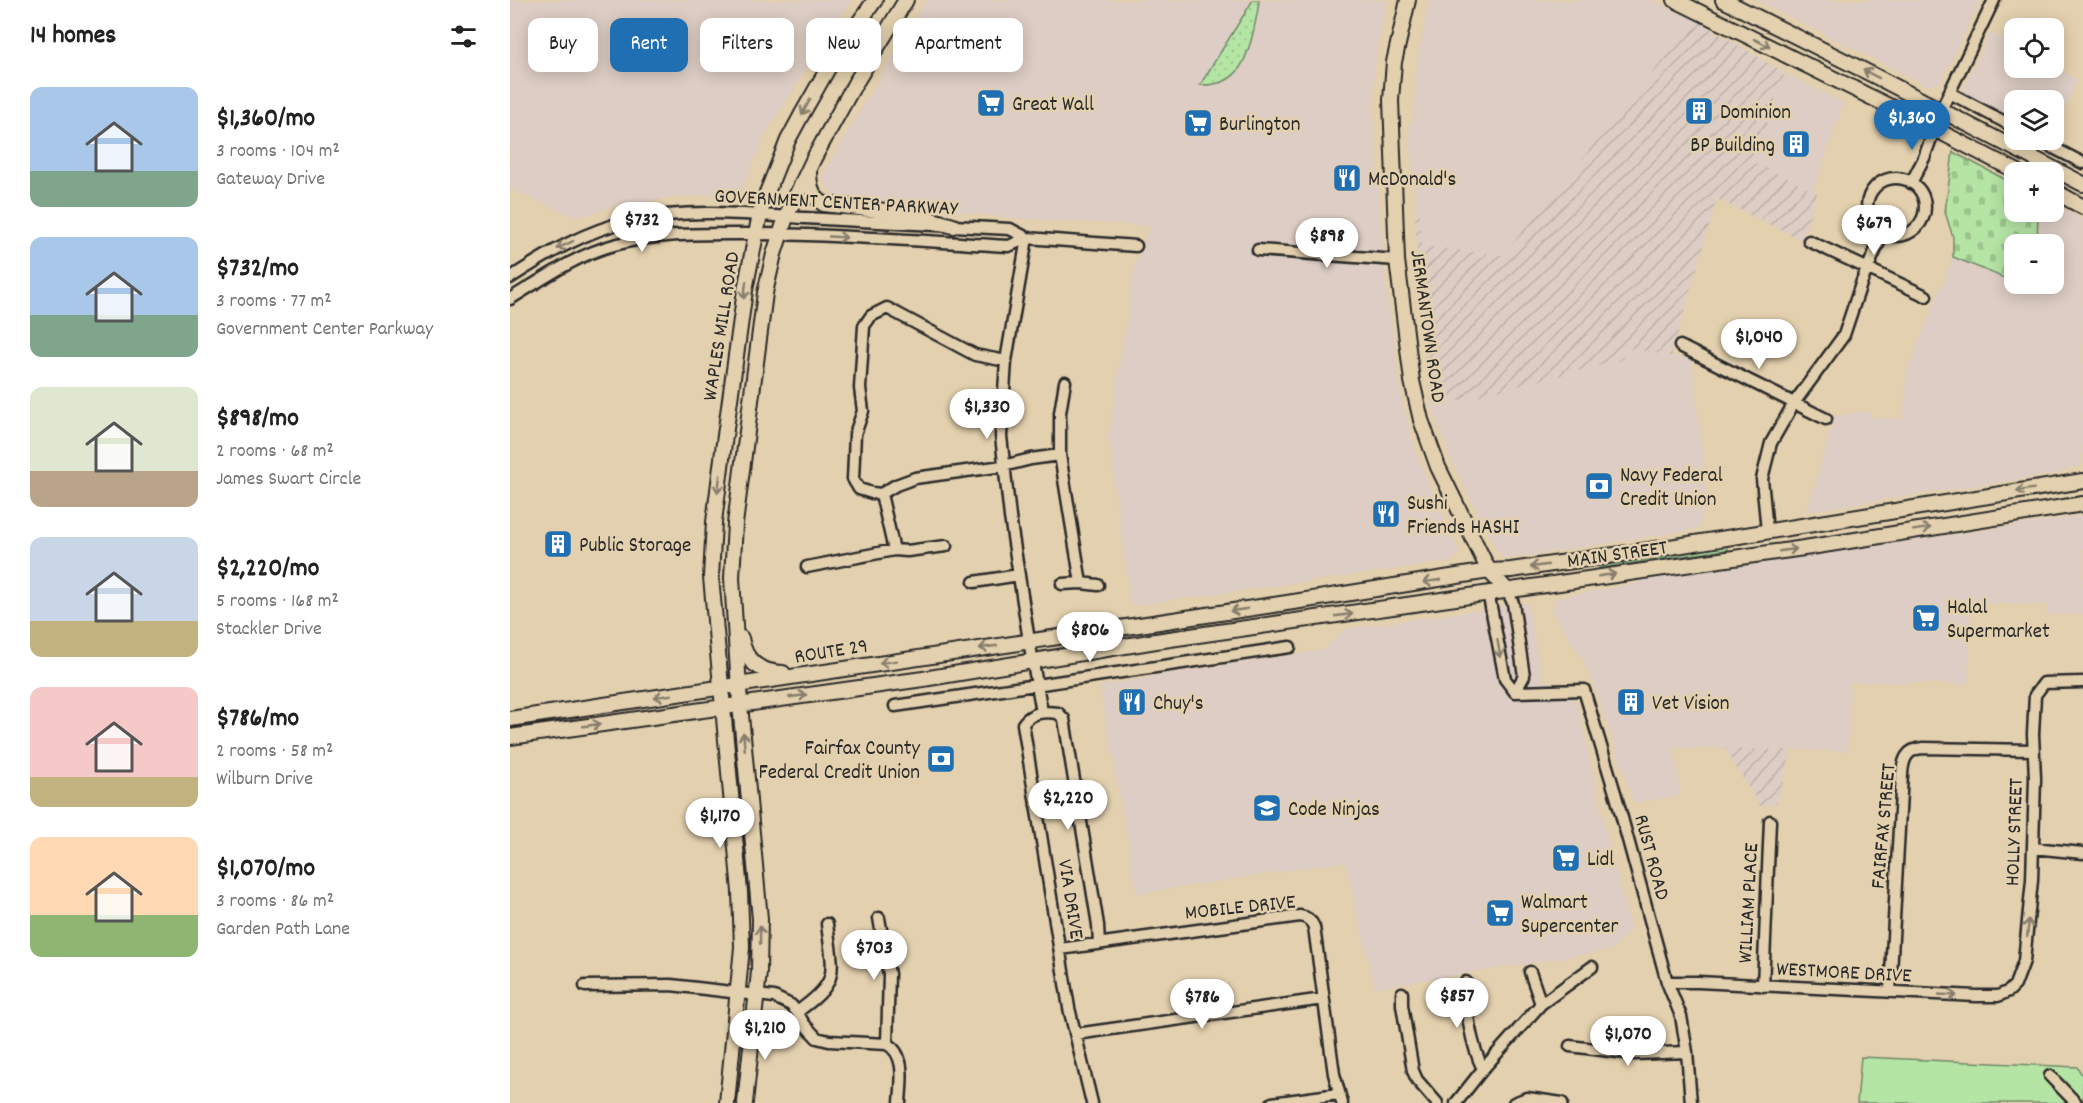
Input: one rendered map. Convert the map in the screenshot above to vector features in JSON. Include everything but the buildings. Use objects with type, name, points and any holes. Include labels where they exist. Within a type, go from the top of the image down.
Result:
[{"type":"main road","name":"WAPLES MILL ROAD","points":[[727,1103],[742,947],[740,892],[712,589],[714,531],[745,290],[760,214],[788,140],[836,56],[875,0]]},
{"type":"main road","name":"WAPLES MILL ROAD","points":[[745,1103],[757,994],[760,948],[759,908],[732,590],[735,524],[765,293],[786,217],[853,87],[906,0]]},
{"type":"main road","name":"JERMANTOWN ROAD","points":[[1408,0],[1391,82],[1397,260],[1412,381],[1421,420],[1438,467],[1489,571],[1508,590]]},
{"type":"main road","points":[[1675,0],[2004,165]]},
{"type":"main road","points":[[1709,17],[1723,0],[2083,184]]},
{"type":"main road","points":[[809,170],[811,190],[824,204],[912,214],[953,226]]},
{"type":"main road","points":[[2064,197],[2083,207]]},
{"type":"main road","name":"MAIN STREET","points":[[1158,622],[1489,571],[1511,570],[1621,554],[2083,481]]},
{"type":"main road","name":"MAIN STREET","points":[[1156,641],[1811,547],[2083,504]]},
{"type":"main road","name":"JERMANTOWN ROAD","points":[[1488,592],[1489,571]]},
{"type":"main road","points":[[732,590],[742,644],[753,664],[769,672],[779,673],[827,671]]},
{"type":"main road","name":"ROUTE 29","points":[[510,719],[1158,622]]},
{"type":"main road","name":"ROUTE 29","points":[[510,737],[923,679],[1156,641]]},
{"type":"street","points":[[1911,183],[1924,158],[1941,110],[1994,0]]},
{"type":"street","points":[[1950,93],[2004,122]]},
{"type":"street","points":[[2036,161],[2039,150]]},
{"type":"street","points":[[2058,150],[2083,163]]},
{"type":"street","points":[[1902,179],[1918,189],[1923,198],[1923,217],[1911,232],[1902,235],[1883,234],[1870,220],[1867,211],[1870,193],[1884,181],[1902,179]]},
{"type":"street","name":"GOVERNMENT CENTER PARKWAY","points":[[510,278],[549,253],[587,234],[628,222],[672,214],[760,214],[953,226],[1010,230],[1028,238],[1136,246]]},
{"type":"street","name":"GOVERNMENT CENTER PARKWAY","points":[[510,299],[573,261],[612,245],[652,237],[686,234],[756,234],[1009,246],[1028,238]]},
{"type":"street","points":[[1767,531],[1762,479],[1771,443],[1794,403],[1844,335],[1867,268],[1883,234]]},
{"type":"street","points":[[1028,238],[1006,361],[1001,411],[1004,466],[1029,641],[1042,712],[1058,713],[1064,719],[1098,925],[1099,944]]},
{"type":"street","points":[[1809,241],[1926,296]]},
{"type":"street","points":[[1258,250],[1397,260]]},
{"type":"street","points":[[1006,361],[975,355],[887,308],[871,316],[864,326],[860,388],[863,411],[855,434],[853,479],[859,489],[881,494],[915,478],[1004,466],[1060,455]]},
{"type":"street","points":[[1680,346],[1826,419]]},
{"type":"street","points":[[1065,382],[1060,413],[1060,455],[1081,583]]},
{"type":"street","points":[[881,494],[894,550]]},
{"type":"street","points":[[807,567],[894,550],[907,551],[946,546]]},
{"type":"street","points":[[974,582],[1019,575]]},
{"type":"street","points":[[1062,584],[1098,585]]},
{"type":"street","points":[[1488,592],[1504,679],[1515,692],[1524,676],[1513,603],[1508,590]]},
{"type":"street","points":[[895,706],[1290,647]]},
{"type":"street","name":"HOLLY STREET","points":[[2015,985],[2026,951],[2033,848],[2035,695],[2044,683],[2083,682]]},
{"type":"street","name":"RUST ROAD","points":[[1515,692],[1584,690],[1667,982],[1681,1016],[1687,1052],[1691,1103]]},
{"type":"street","name":"VIA DRIVE","points":[[1042,712],[1025,720],[1023,724],[1060,949],[1092,1103]]},
{"type":"street","name":"FAIRFAX STREET","points":[[1890,992],[1902,774],[1906,755],[1923,747],[2033,750]]},
{"type":"street","name":"WILLIAM PLACE","points":[[1762,986],[1770,821]]},
{"type":"street","points":[[2033,848],[2083,853]]},
{"type":"street","name":"MOBILE DRIVE","points":[[1060,949],[1305,917],[1314,927],[1323,999],[1340,1098]]},
{"type":"street","points":[[879,918],[889,974],[887,1044]]},
{"type":"street","points":[[797,1012],[816,999],[826,988],[831,975],[832,960],[827,924]]},
{"type":"street","points":[[1456,1103],[1541,1004],[1592,967]]},
{"type":"street","points":[[1530,972],[1541,1004]]},
{"type":"street","name":"WESTMORE DRIVE","points":[[1667,982],[1698,981],[1994,997],[2005,994],[2015,985]]},
{"type":"street","points":[[1466,982],[1466,998],[1473,1042],[1483,1069]]},
{"type":"street","points":[[585,986],[671,985],[757,994],[784,1000],[797,1012],[817,1038],[829,1041],[887,1044],[894,1048],[899,1056],[900,1103]]},
{"type":"street","points":[[1402,993],[1413,1071],[1417,1080],[1437,1103]]},
{"type":"street","points":[[1076,1034],[1323,999]]},
{"type":"street","points":[[1570,1046],[1634,1054],[1687,1052]]},
{"type":"street","points":[[2050,1076],[2076,1103]]},
{"type":"street","points":[[1272,1103],[1340,1098]]},
{"type":"street","points":[[1514,1103],[1527,1098],[1562,1103]]},
{"type":"shaded area","points":[[510,0],[854,0],[840,18],[806,18],[806,70],[768,129],[740,193],[678,197],[614,206],[577,218],[510,189]]},
{"type":"shaded area","points":[[926,0],[1387,0],[1375,62],[1373,112],[1386,283],[1402,400],[1418,458],[1460,553],[1450,562],[1131,606],[1108,436],[1135,265],[1150,226],[1009,218],[834,197],[821,177],[893,56],[893,72],[1023,72],[1023,18],[915,18]]},
{"type":"shaded area","points":[[1429,0],[1652,0],[1696,20],[1503,255],[1422,246],[1418,204],[1415,208],[1409,124],[1413,119],[1416,69]]},
{"type":"shaded area","points":[[1755,0],[1981,0],[1940,83],[1928,86]]},
{"type":"shaded area","points":[[1696,20],[1785,73],[1753,161],[1817,193],[1802,240],[1717,199],[1671,356],[1622,347],[1623,360],[1432,407],[1419,301],[1415,208],[1419,203],[1422,246],[1503,255]]},
{"type":"shaded area","points":[[1990,33],[2004,41],[2004,78],[2064,78],[2064,72],[2078,80],[2064,109],[2064,90],[2004,90],[2004,115],[1966,94],[1964,86]]},
{"type":"shaded area","points":[[1785,73],[1844,103],[1813,191],[1753,162]]},
{"type":"shaded area","points":[[2064,209],[2083,219],[2083,466],[2062,470],[2062,473],[1807,511],[1835,416],[1869,411],[1871,417],[1903,419],[1907,371],[1953,257],[2004,278],[2004,294],[2064,294],[2064,234],[2037,234],[2038,222],[2064,222]]},
{"type":"shaded area","points":[[1622,347],[1692,359],[1707,501],[1698,529],[1511,559],[1504,558],[1497,551],[1450,458],[1432,407],[1623,360]]},
{"type":"shaded area","points":[[2083,515],[2083,615],[2048,615],[2047,605],[1971,603],[1968,684],[1850,682],[1848,751],[1674,748],[1681,796],[1634,803],[1593,683],[1581,656],[1552,611],[1556,598],[1642,582],[1641,580]]},
{"type":"shaded area","points":[[1528,603],[1541,677],[1576,697],[1604,823],[1631,929],[1612,950],[1375,988],[1345,862],[1137,894],[1100,686],[1324,650],[1345,629]]},
{"type":"shaded area","points":[[1725,749],[1792,750],[1776,804],[1760,806]]},
{"type":"green space","points":[[1253,0],[1259,0],[1257,14],[1249,48],[1241,66],[1236,73],[1222,82],[1200,85]]},
{"type":"green space","points":[[1953,152],[2004,179],[2004,222],[2038,222],[2037,234],[2004,234],[2004,278],[1953,257],[1953,237],[1945,212]]},
{"type":"green space","points":[[1728,545],[1728,549],[1598,568],[1619,560]]},
{"type":"green space","points":[[1861,1057],[2077,1067],[2083,1076],[2083,1103],[1857,1103]]},
{"type":"place","name":"Great Wall","points":[[991,103]]},
{"type":"place","name":"Dominion","points":[[1699,111]]},
{"type":"place","name":"Burlington","points":[[1198,123]]},
{"type":"place","name":"BP Building","points":[[1796,144]]},
{"type":"place","name":"McDonald's","points":[[1347,178]]},
{"type":"place","name":"Navy Federal Credit Union","points":[[1599,486]]},
{"type":"place","name":"Sushi Friends HASHI","points":[[1386,514]]},
{"type":"place","name":"Public Storage","points":[[558,544]]},
{"type":"place","name":"Halal Supermarket","points":[[1926,618]]},
{"type":"place","name":"Chuy's","points":[[1132,702]]},
{"type":"place","name":"Vet Vision","points":[[1631,702]]},
{"type":"place","name":"Fairfax County Federal Credit Union","points":[[941,759]]},
{"type":"place","name":"Code Ninjas","points":[[1267,808]]},
{"type":"place","name":"Lidl","points":[[1566,858]]},
{"type":"place","name":"Walmart Supercenter","points":[[1500,913]]}]
